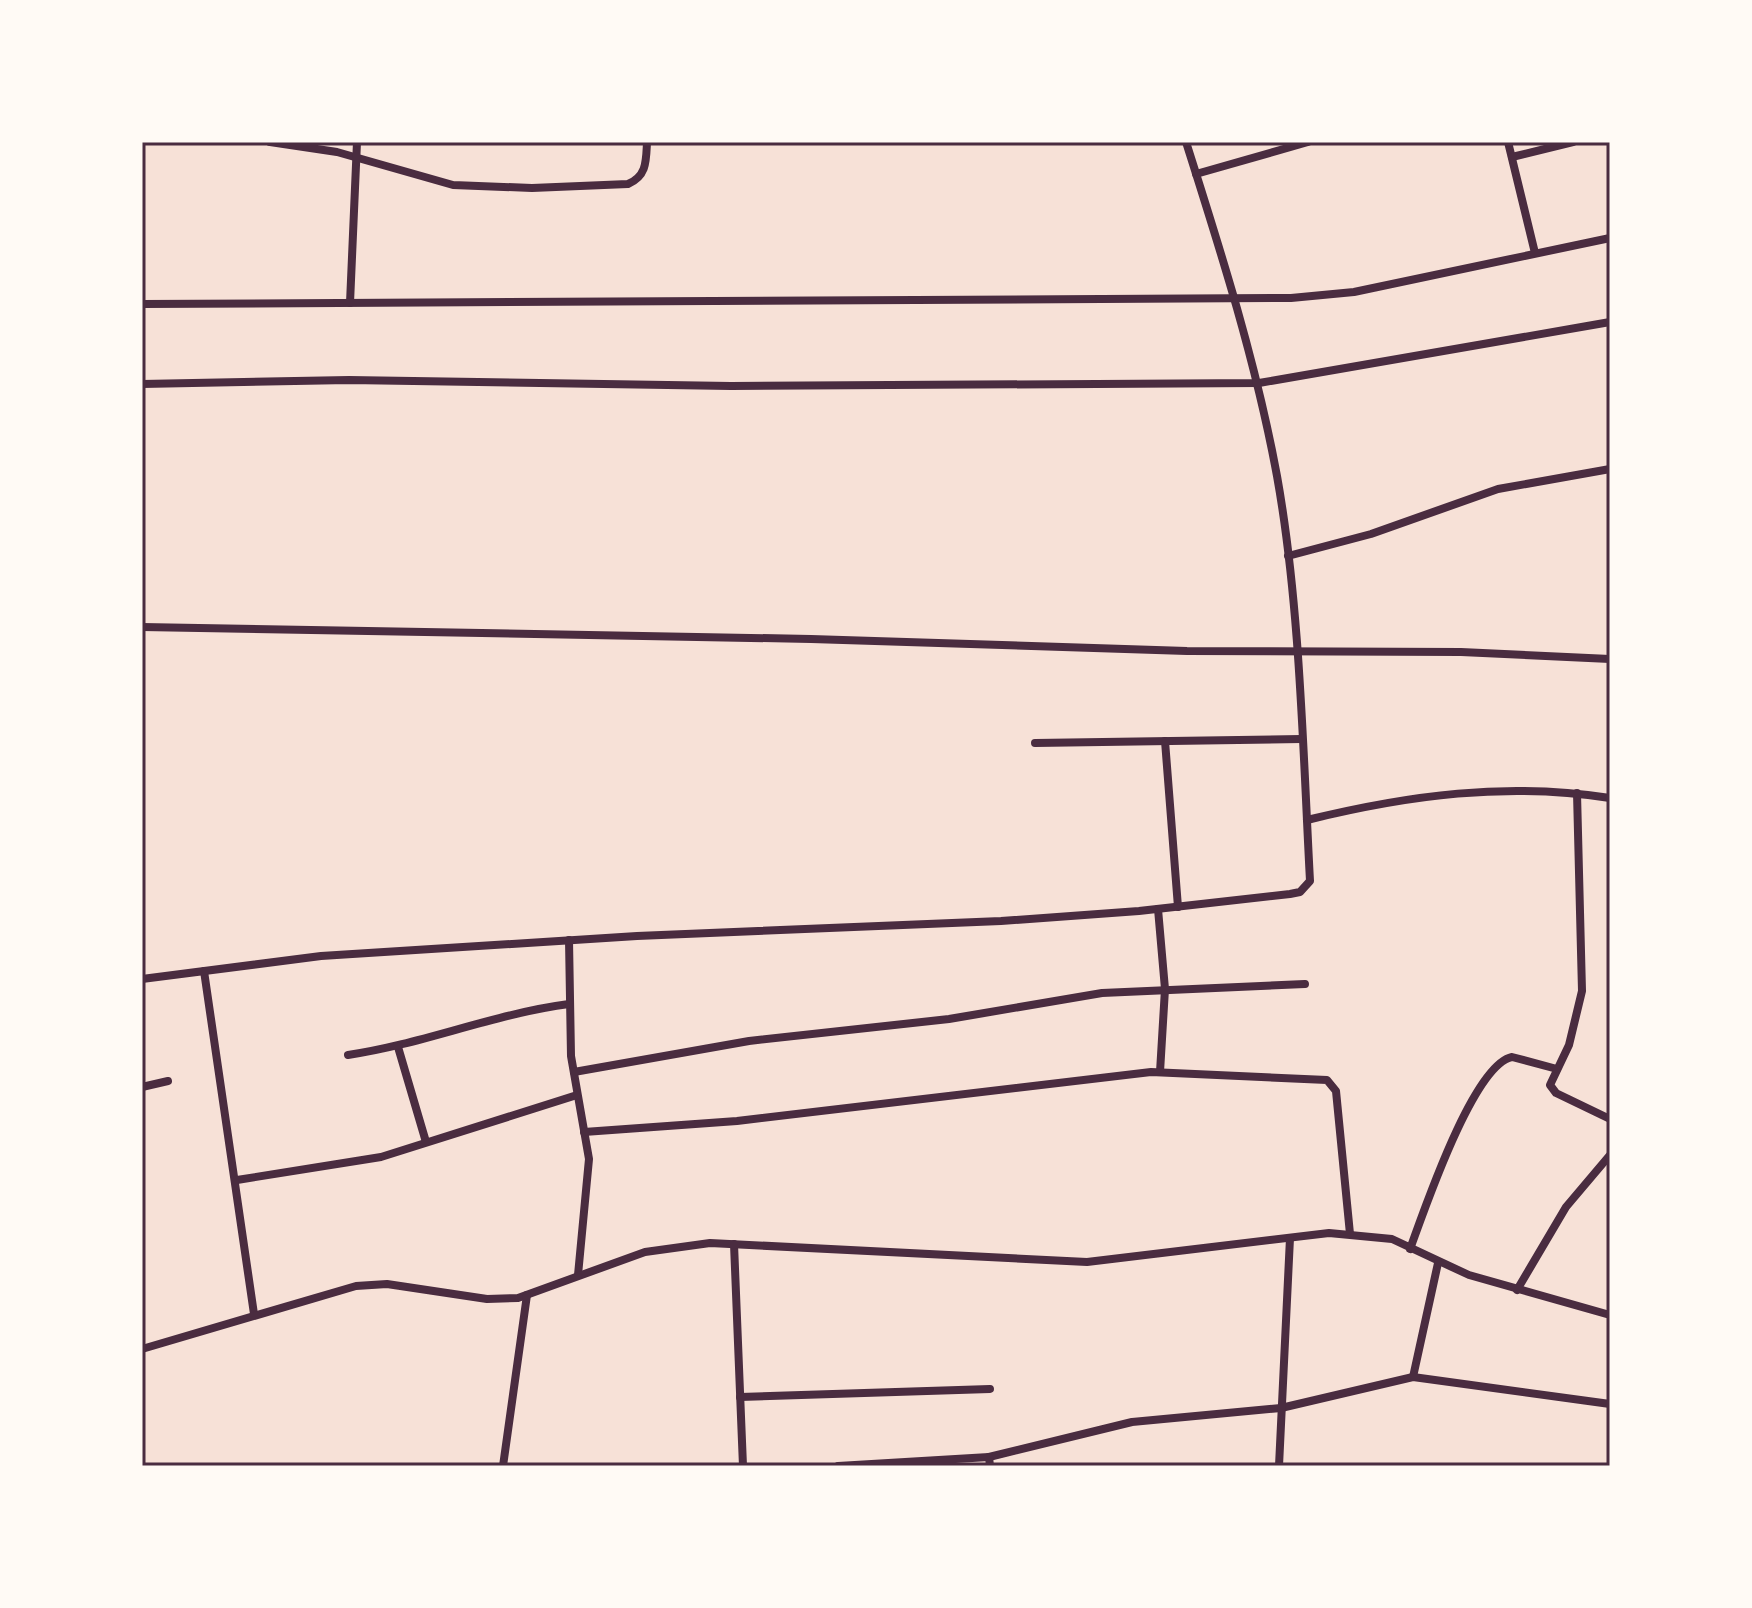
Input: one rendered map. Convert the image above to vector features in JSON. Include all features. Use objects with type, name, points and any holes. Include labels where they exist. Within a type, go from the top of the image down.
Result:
[{"type":"street","points":[[270,142],[356,158],[453,185],[532,188],[628,184],[638,180],[644,172],[647,142]]},
{"type":"street","points":[[350,303],[357,142]]},
{"type":"street","points":[[142,979],[321,956],[569,940],[864,929],[1158,909],[1300,892],[1310,881],[1307,820],[1288,556],[1278,479],[1259,383],[1186,142]]},
{"type":"street","points":[[1196,174],[1308,142]]},
{"type":"street","points":[[1508,142],[1535,253]]},
{"type":"street","points":[[1512,157],[1573,142]]},
{"type":"street","points":[[142,304],[1009,297],[1236,299],[1354,292],[1610,238]]},
{"type":"street","points":[[142,384],[349,380],[731,386],[1259,383],[1610,322]]},
{"type":"street","points":[[1288,556],[1371,534],[1498,489],[1610,469]]},
{"type":"street","points":[[142,627],[811,639],[1187,651],[1295,649],[1610,659]]},
{"type":"street","points":[[1035,743],[1301,739]]},
{"type":"street","points":[[1165,741],[1178,907]]},
{"type":"street","points":[[1307,820],[1372,804],[1438,793],[1501,789],[1610,798]]},
{"type":"street","points":[[1577,793],[1582,991],[1569,1045],[1550,1085],[1556,1093],[1610,1119]]},
{"type":"street","points":[[1158,909],[1165,989],[1160,1072]]},
{"type":"street","points":[[569,940],[569,1004],[574,1072],[589,1159],[578,1275]]},
{"type":"street","points":[[204,971],[237,1180],[254,1314]]},
{"type":"street","points":[[574,1072],[749,1041],[949,1019],[1102,993],[1305,984]]},
{"type":"street","points":[[348,1055],[398,1047],[522,1010],[569,1004]]},
{"type":"street","points":[[398,1047],[426,1142]]},
{"type":"street","points":[[1410,1249],[1444,1152],[1495,1066],[1512,1057],[1557,1069]]},
{"type":"street","points":[[584,1132],[737,1121],[1160,1072],[1327,1080],[1334,1085],[1350,1234]]},
{"type":"street","points":[[142,1087],[168,1081]]},
{"type":"street","points":[[237,1180],[343,1165],[577,1095]]},
{"type":"street","points":[[1517,1290],[1566,1207],[1610,1155]]},
{"type":"street","points":[[142,1349],[356,1286],[387,1284],[487,1299],[527,1295],[645,1252],[677,1245],[734,1244],[1087,1262],[1350,1234],[1392,1239],[1438,1263],[1517,1290],[1610,1315]]},
{"type":"street","points":[[1279,1466],[1290,1238]]},
{"type":"street","points":[[734,1244],[743,1466]]},
{"type":"street","points":[[1413,1377],[1438,1263]]},
{"type":"street","points":[[503,1466],[527,1295]]},
{"type":"street","points":[[838,1466],[989,1462],[1132,1422],[1281,1408],[1413,1377],[1610,1404]]},
{"type":"street","points":[[740,1397],[990,1389]]}]
